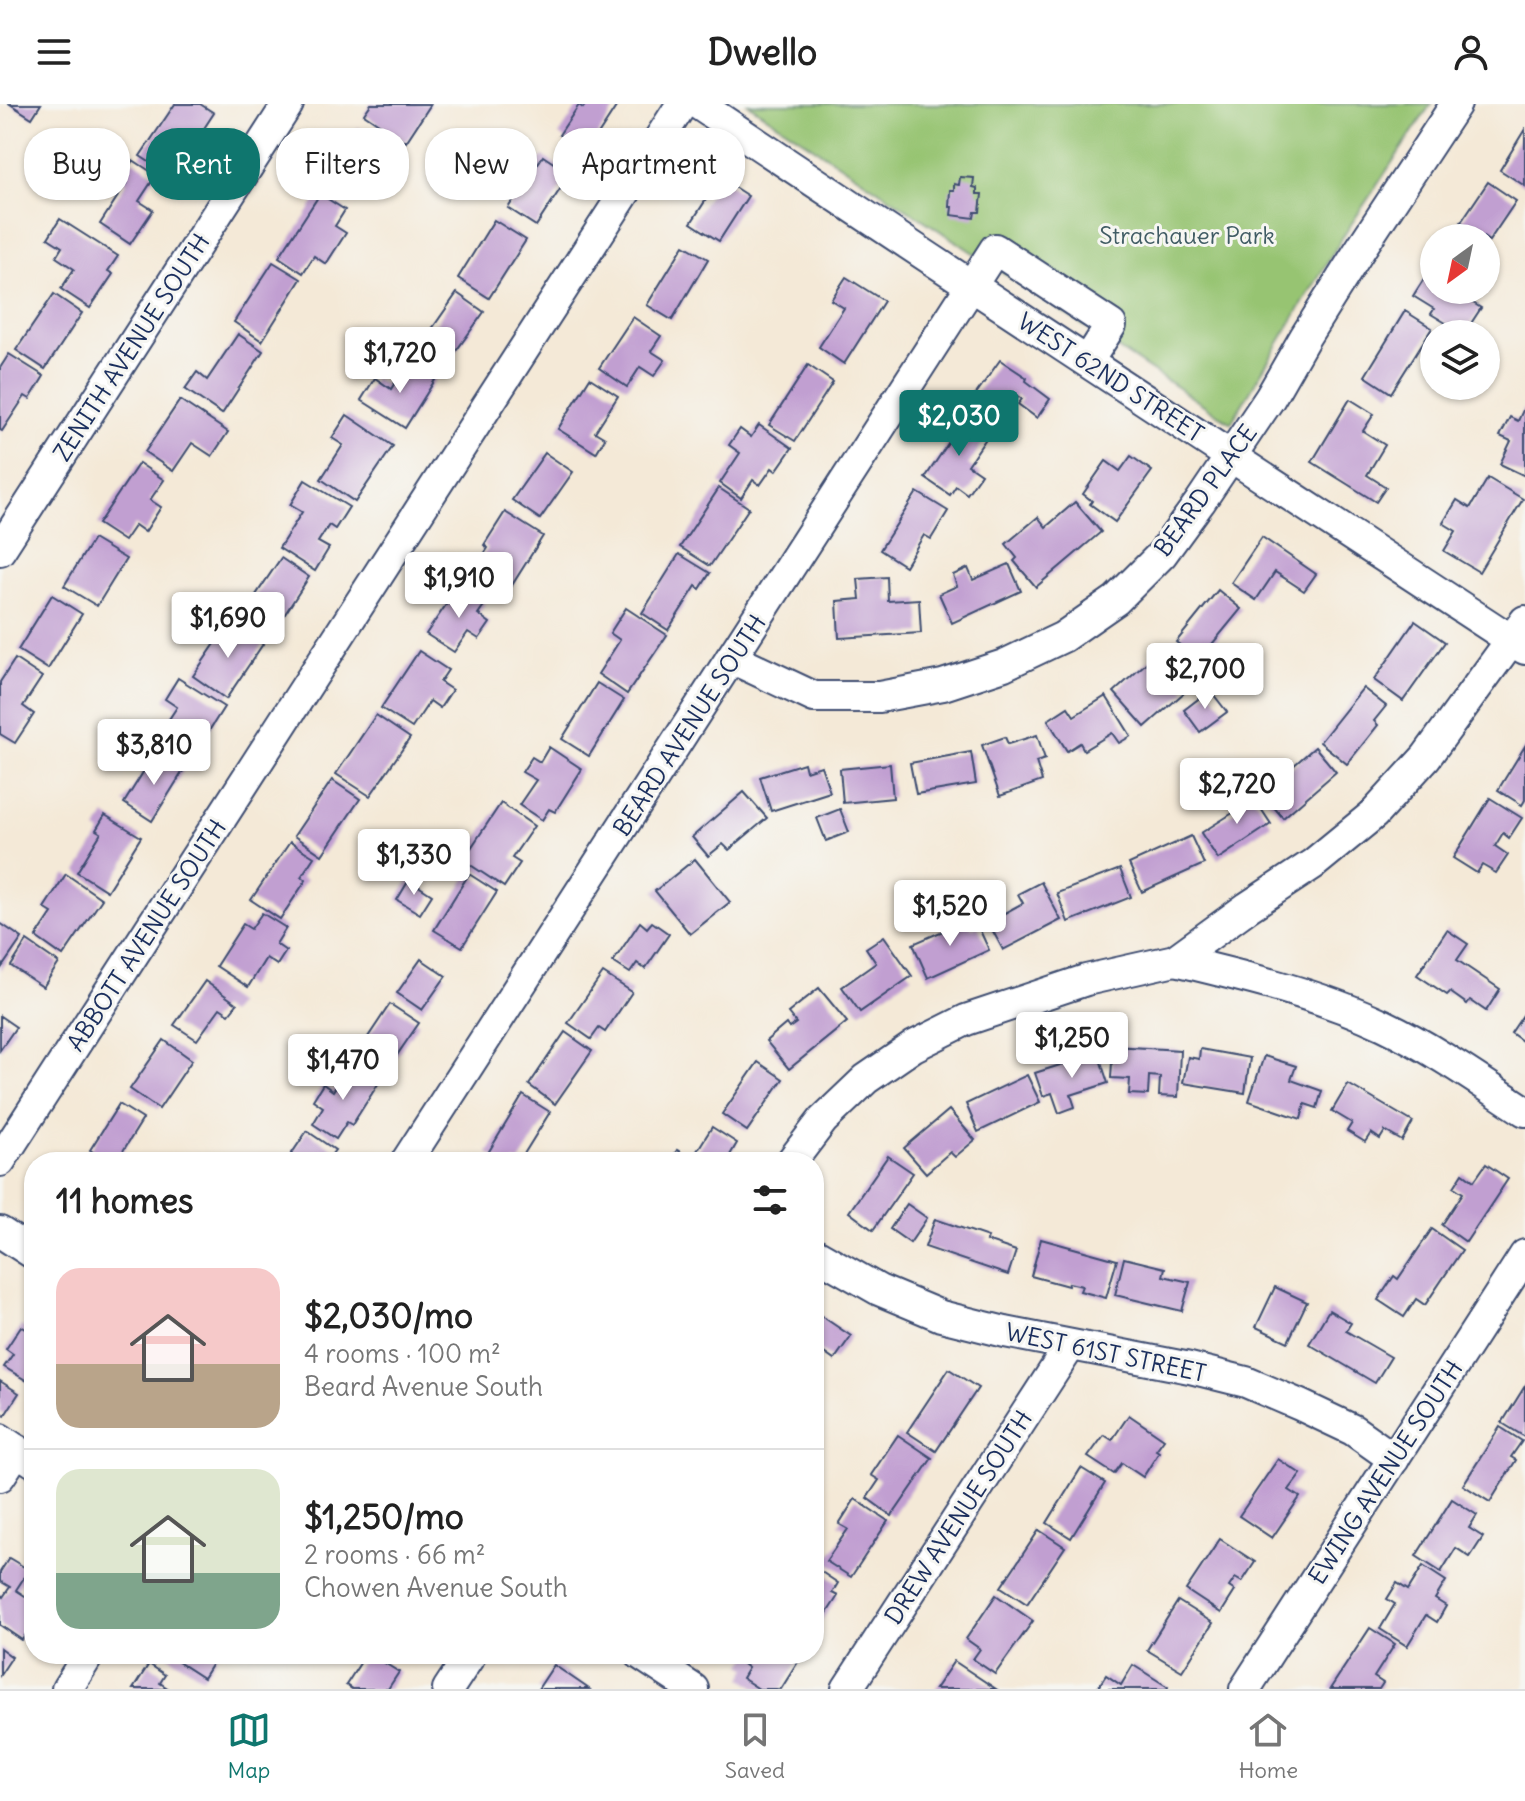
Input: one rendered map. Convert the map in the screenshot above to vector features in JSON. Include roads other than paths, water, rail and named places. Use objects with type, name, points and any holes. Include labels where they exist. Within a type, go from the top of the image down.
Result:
[{"type":"street","name":"ZENITH AVENUE SOUTH","points":[[0,550],[288,104]]},
{"type":"street","name":"ABBOTT AVENUE SOUTH","points":[[0,1161],[682,104]]},
{"type":"street","name":"WEST 62ND STREET","points":[[698,104],[971,287],[1520,637]]},
{"type":"street","name":"BEARD PLACE","points":[[731,658],[814,697],[879,697],[943,685],[1004,665],[1063,637],[1116,600],[1162,554],[1200,502],[1270,398],[1361,248],[1456,104]]},
{"type":"street","name":"BEARD AVENUE SOUTH","points":[[412,1152],[995,249],[1111,325],[1088,361]]},
{"type":"street","points":[[799,1152],[823,1120],[866,1079],[914,1046],[966,1020],[1086,980],[1175,960],[1313,864],[1374,814],[1426,757],[1520,637]]},
{"type":"street","points":[[1175,960],[1324,1001],[1385,1025],[1525,1111]]},
{"type":"street","points":[[0,1232],[24,1248]]},
{"type":"street","name":"EWING AVENUE SOUTH","points":[[1245,1689],[1525,1255]]},
{"type":"street","name":"WEST 61ST STREET","points":[[824,1259],[879,1290],[941,1316],[1246,1382],[1353,1430],[1394,1459]]},
{"type":"street","name":"DREW AVENUE SOUTH","points":[[847,1689],[1070,1346]]},
{"type":"street","points":[[0,1476],[17,1451]]},
{"type":"street","points":[[67,1689],[83,1664]]},
{"type":"street","points":[[448,1689],[464,1664]]},
{"type":"street","points":[[655,1664],[693,1689]]},
{"type":"park label","name":"Strachauer Park","points":[[1187,235]]}]
